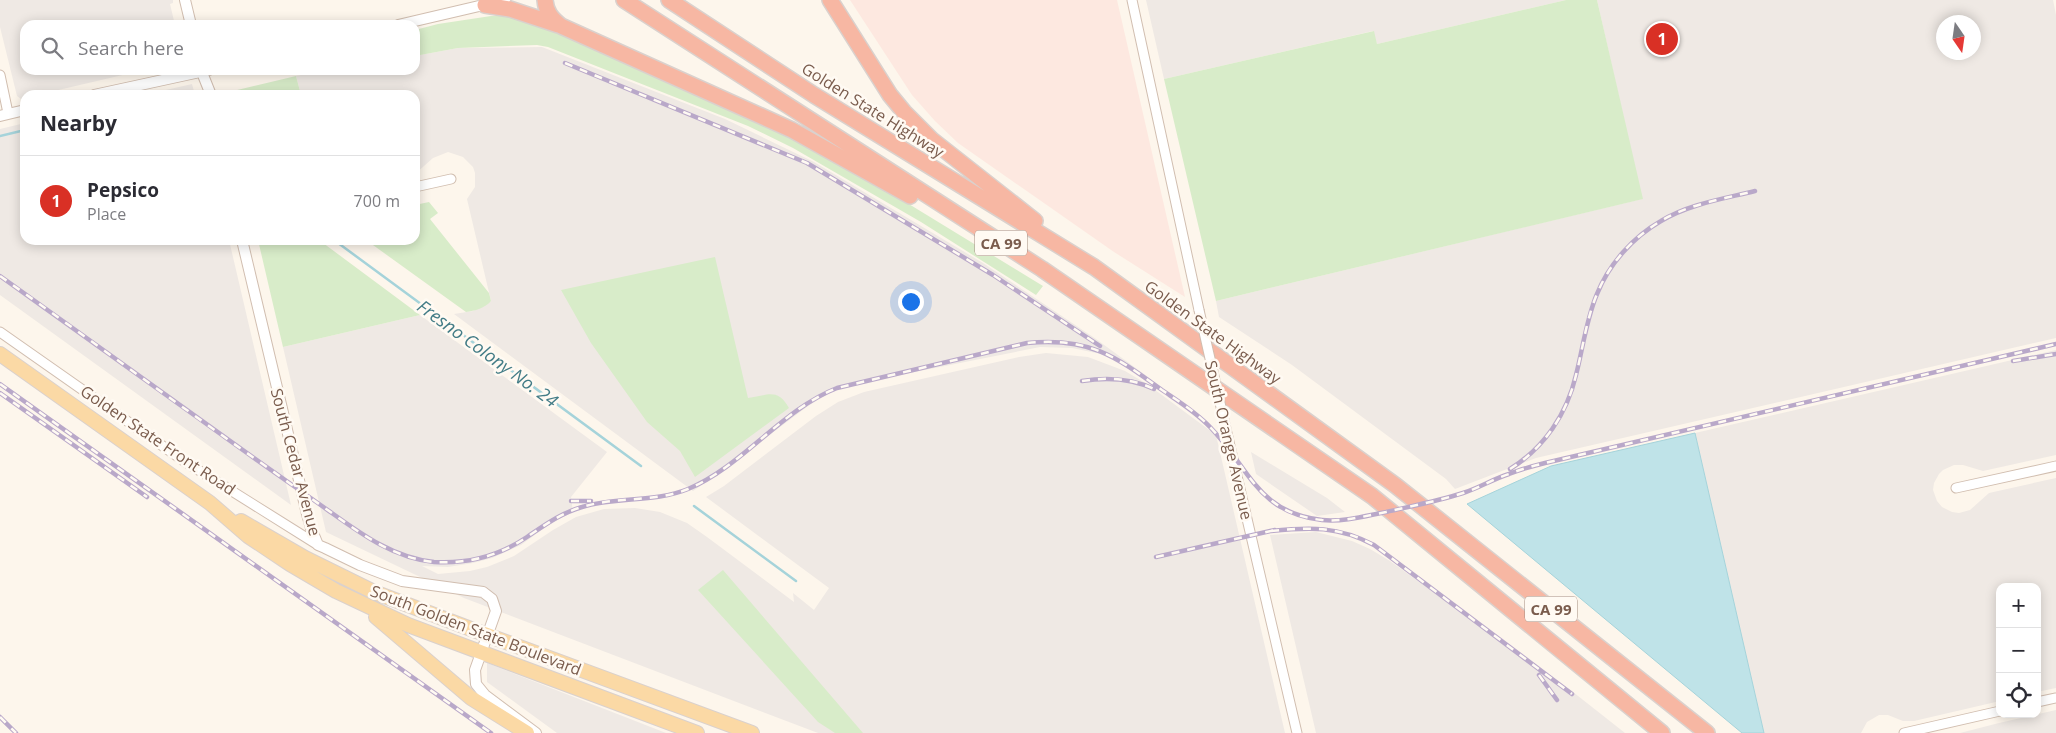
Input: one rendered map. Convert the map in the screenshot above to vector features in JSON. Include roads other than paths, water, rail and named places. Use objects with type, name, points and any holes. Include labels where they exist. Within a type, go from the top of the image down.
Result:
[{"type":"highway","points":[[545,0],[545,8],[551,18],[561,26]]},
{"type":"highway","name":"CA 99","points":[[624,0],[1042,269],[1372,496],[1662,733]]},
{"type":"highway","name":"Golden State Highway","points":[[669,0],[814,95],[1094,267],[1395,485],[1707,733]]},
{"type":"highway","points":[[830,0],[890,95],[917,126],[1094,267]]},
{"type":"highway","points":[[485,5],[510,9],[561,26],[792,130],[1042,269]]},
{"type":"main road","name":"South Golden State Boulevard","points":[[0,354],[210,503],[305,558],[350,581],[409,606],[484,644],[696,733]]},
{"type":"main road","name":"South Golden State Boulevard","points":[[210,503],[248,536],[290,564],[360,604],[408,625],[484,644],[752,733]]},
{"type":"main road","points":[[360,604],[471,698],[527,733]]},
{"type":"street","points":[[185,0],[190,20]]},
{"type":"street","points":[[420,20],[505,0]]},
{"type":"street","name":"South Orange Avenue","points":[[1132,0],[1223,416],[1297,733]]},
{"type":"street","points":[[0,75],[4,114],[20,111]]},
{"type":"street","points":[[117,90],[186,75]]},
{"type":"street","points":[[205,75],[210,90]]},
{"type":"street","points":[[420,186],[451,179]]},
{"type":"street","name":"South Cedar Avenue","points":[[243,245],[307,514],[318,544],[360,565],[402,580],[483,592],[492,599],[496,606],[495,615],[484,644]]},
{"type":"street","name":"Golden State Front Road","points":[[0,332],[184,461],[318,544]]},
{"type":"street","points":[[1956,488],[2056,466]]},
{"type":"street","points":[[484,644],[474,675],[480,691],[536,733]]},
{"type":"street","points":[[2041,701],[2056,698]]},
{"type":"street","points":[[1904,733],[1996,712]]},
{"type":"water","points":[[1695,433],[1764,733],[1742,733],[1467,504],[1551,466]]},
{"type":"waterway","name":"Fresno Colony No. 24","points":[[0,136],[20,131]]},
{"type":"waterway","name":"Fresno Colony No. 24","points":[[341,245],[641,466]]},
{"type":"waterway","name":"Fresno Colony No. 24","points":[[694,506],[796,581]]},
{"type":"railway","points":[[565,63],[807,163],[993,275],[1100,346]]},
{"type":"railway","points":[[1510,469],[1522,461],[1543,440],[1552,429],[1567,403],[1593,304],[1608,272],[1623,252],[1641,235],[1672,215],[1707,203],[1755,191]]},
{"type":"railway","points":[[0,276],[361,533],[403,555],[434,562],[459,562],[494,554],[516,544],[560,516],[582,507],[662,496],[688,489],[727,467],[798,410],[837,388],[1027,343],[1067,343],[1084,346],[1114,358],[1181,403],[1205,422],[1223,442],[1256,486],[1268,498],[1300,516],[1322,520],[1362,517],[1435,501],[1469,491],[1503,476],[1540,464],[2056,344]]},
{"type":"railway","points":[[2013,361],[2056,354]]},
{"type":"railway","points":[[1082,381],[1119,379],[1154,389]]},
{"type":"railway","points":[[0,384],[491,733]]},
{"type":"railway","points":[[0,393],[147,497]]},
{"type":"railway","points":[[571,501],[591,501]]},
{"type":"railway","points":[[1271,531],[1324,529],[1348,534],[1374,545],[1572,694]]},
{"type":"railway","points":[[1156,557],[1275,530]]},
{"type":"railway","points":[[1539,675],[1557,700]]},
{"type":"railway","points":[[0,717],[16,733]]},
{"type":"place","name":"Pepsico","points":[[1662,39]]}]
